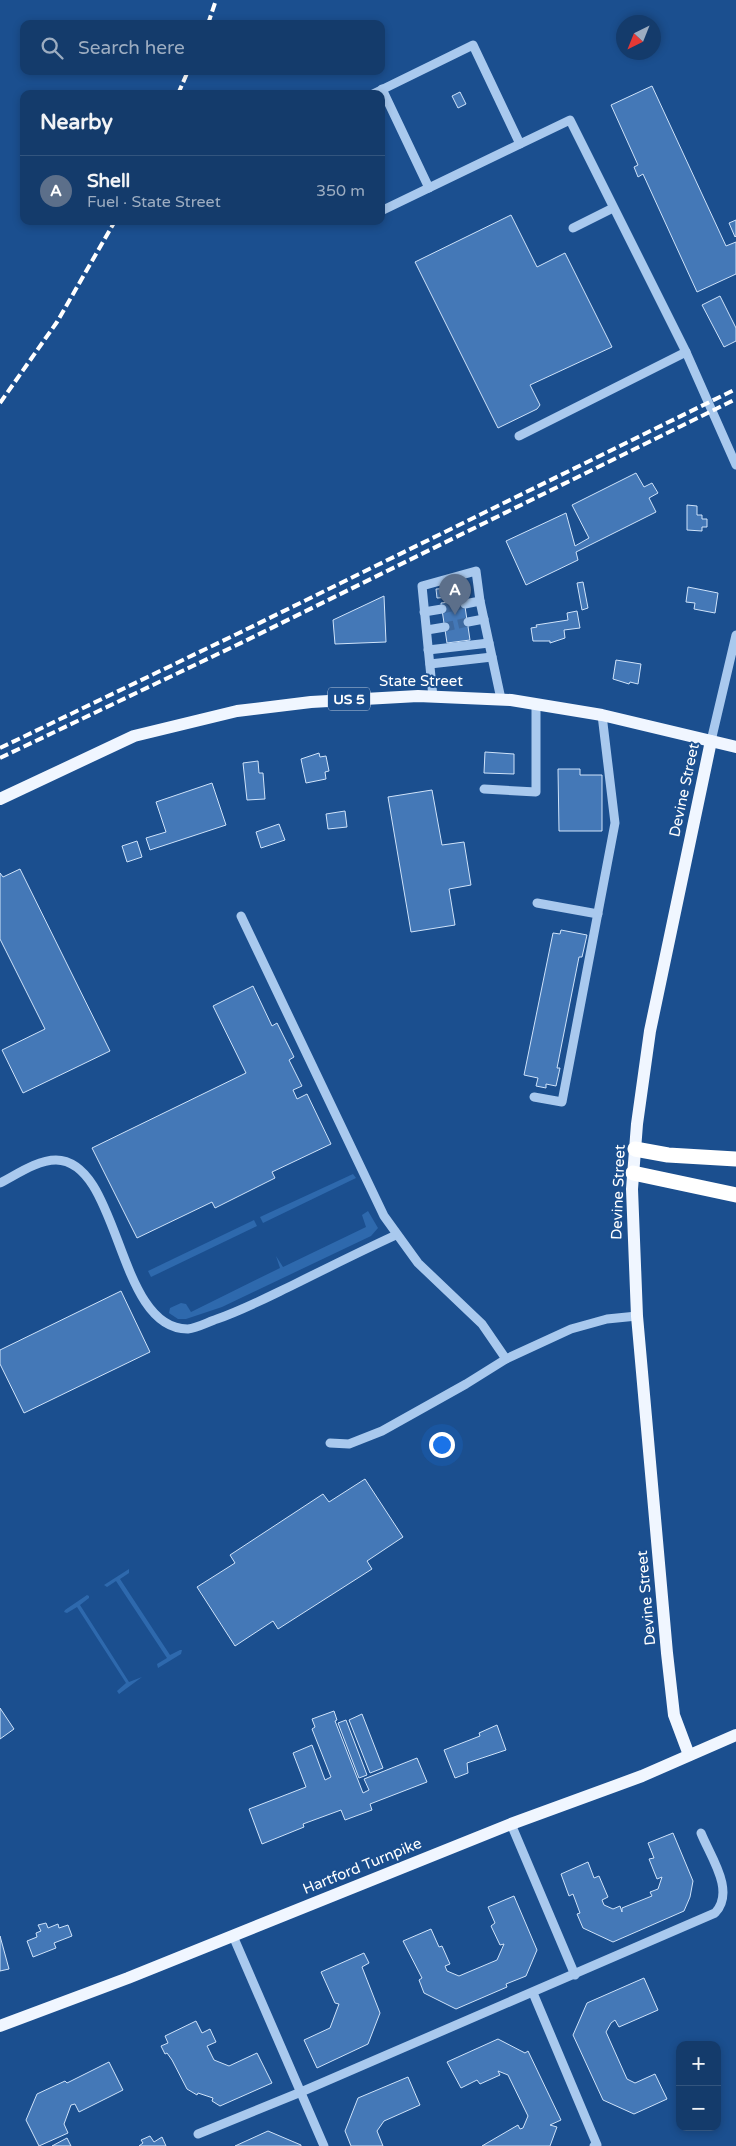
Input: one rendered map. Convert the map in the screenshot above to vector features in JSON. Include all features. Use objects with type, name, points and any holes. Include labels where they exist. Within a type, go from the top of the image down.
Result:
[{"type":"highway","points":[[635,1149],[668,1155],[736,1159]]},
{"type":"highway","points":[[633,1174],[736,1195]]},
{"type":"main road","name":"State Street","points":[[0,800],[134,736],[237,711],[311,702],[433,696],[501,700],[536,704],[602,716],[736,747]]},
{"type":"main road","name":"Devine Street","points":[[689,1755],[673,1708],[637,1316],[633,1251],[633,1174],[644,1071],[652,1022],[711,741]]},
{"type":"main road","name":"Hartford Turnpike","points":[[0,2026],[128,1978],[512,1824],[642,1776],[736,1735]]},
{"type":"street","points":[[382,89],[473,45],[520,144]]},
{"type":"street","points":[[385,95],[429,188]]},
{"type":"street","points":[[385,209],[570,120],[686,352],[736,465]]},
{"type":"street","points":[[572,228],[613,208]]},
{"type":"street","points":[[519,436],[686,352]]},
{"type":"street","points":[[433,696],[422,586],[476,571],[480,601],[501,700]]},
{"type":"street","points":[[465,604],[480,601]]},
{"type":"street","points":[[424,612],[442,609]]},
{"type":"street","points":[[468,622],[484,619]]},
{"type":"street","points":[[426,630],[445,627]]},
{"type":"street","name":"Devine Street","points":[[711,741],[736,635]]},
{"type":"street","points":[[428,650],[489,642]]},
{"type":"street","points":[[430,664],[492,657]]},
{"type":"street","points":[[484,789],[536,792],[536,704]]},
{"type":"street","points":[[534,1097],[562,1102],[615,823],[602,716]]},
{"type":"street","points":[[537,903],[598,914]]},
{"type":"street","points":[[241,916],[378,1204],[396,1234],[418,1263],[482,1324],[506,1358]]},
{"type":"street","points":[[0,1183],[45,1161],[70,1162],[81,1169],[89,1178],[99,1196],[129,1269],[148,1306],[169,1323],[189,1329],[236,1312],[396,1234]]},
{"type":"street","points":[[330,1443],[349,1444],[382,1431],[466,1384],[506,1358],[570,1329],[607,1319],[637,1316]]},
{"type":"street","points":[[512,1824],[575,1975]]},
{"type":"street","points":[[198,2134],[533,1993],[715,1913],[723,1899],[724,1886],[701,1833]]},
{"type":"street","points":[[233,1936],[324,2146]]},
{"type":"street","points":[[533,1993],[597,2145],[594,2146]]},
{"type":"shaded area","points":[[353,1174],[356,1178],[263,1223],[260,1217]]},
{"type":"shaded area","points":[[368,1211],[378,1228],[371,1236],[222,1307],[186,1319],[178,1319],[169,1313],[170,1308],[181,1303],[186,1304],[191,1312],[280,1268],[276,1256],[283,1267],[366,1227],[362,1215]]},
{"type":"shaded area","points":[[254,1220],[257,1226],[151,1277],[148,1271]]},
{"type":"shaded area","points":[[129,1569],[129,1573],[120,1579],[170,1655],[182,1650],[181,1654],[158,1668],[157,1664],[167,1658],[116,1581],[107,1587],[104,1585]]},
{"type":"shaded area","points":[[87,1595],[89,1598],[80,1605],[129,1682],[142,1677],[119,1694],[117,1691],[126,1683],[77,1607],[67,1613],[64,1612]]},
{"type":"building","points":[[652,86],[726,246],[736,242],[736,274],[697,292],[643,174],[638,177],[634,167],[638,165],[611,105]]},
{"type":"building","points":[[460,92],[466,104],[458,108],[452,96]]},
{"type":"building","points":[[511,215],[537,267],[565,253],[612,347],[530,385],[540,405],[537,409],[498,428],[415,262]]},
{"type":"building","points":[[736,220],[736,236],[735,237],[729,223]]},
{"type":"building","points":[[720,296],[736,328],[736,341],[724,347],[702,305]]},
{"type":"building","points":[[636,473],[644,487],[652,483],[658,493],[649,498],[656,512],[576,552],[578,560],[526,585],[506,541],[566,513],[575,546],[589,538],[572,505]]},
{"type":"building","points":[[687,505],[697,506],[697,515],[702,515],[702,519],[707,519],[707,527],[702,527],[702,531],[687,530]]},
{"type":"building","points":[[583,582],[588,608],[582,610],[577,583]]},
{"type":"building","points":[[468,587],[468,596],[437,598],[436,589]]},
{"type":"building","points":[[688,587],[718,593],[715,613],[694,609],[695,603],[686,602]]},
{"type":"building","points":[[384,596],[386,642],[335,644],[333,620]]},
{"type":"building","points":[[464,600],[470,640],[447,643],[441,603]]},
{"type":"building","points":[[577,611],[580,628],[564,630],[565,638],[550,643],[550,641],[533,641],[531,628],[537,627],[536,625],[568,620],[567,613]]},
{"type":"building","points":[[616,660],[641,664],[638,684],[630,682],[629,684],[613,679]]},
{"type":"building","points":[[485,752],[514,754],[514,774],[484,773]]},
{"type":"building","points":[[319,753],[320,757],[326,756],[329,771],[325,772],[326,779],[306,783],[301,759]]},
{"type":"building","points":[[258,761],[259,773],[263,773],[265,799],[247,800],[243,763]]},
{"type":"building","points":[[558,769],[580,769],[580,775],[602,775],[602,831],[559,831]]},
{"type":"building","points":[[212,783],[226,825],[150,850],[146,838],[166,832],[156,802]]},
{"type":"building","points":[[432,790],[442,845],[464,842],[471,885],[449,889],[455,925],[411,932],[388,797]]},
{"type":"building","points":[[345,811],[347,827],[328,829],[326,814]]},
{"type":"building","points":[[279,824],[285,840],[261,848],[256,832]]},
{"type":"building","points":[[137,841],[142,857],[127,862],[122,846]]},
{"type":"building","points":[[20,869],[110,1051],[23,1093],[2,1050],[45,1029],[0,939],[0,873],[3,877]]},
{"type":"building","points":[[561,930],[587,935],[582,957],[579,957],[557,1068],[560,1068],[556,1086],[546,1084],[546,1088],[536,1086],[538,1078],[524,1075],[553,933],[560,934]]},
{"type":"building","points":[[253,986],[272,1026],[277,1023],[294,1057],[289,1060],[302,1086],[293,1090],[297,1099],[307,1094],[331,1144],[272,1172],[275,1178],[215,1208],[212,1202],[137,1238],[92,1148],[246,1073],[213,1006]]},
{"type":"building","points":[[121,1291],[150,1352],[24,1413],[0,1364],[0,1350]]},
{"type":"building","points":[[365,1479],[403,1537],[367,1561],[372,1569],[278,1629],[273,1621],[235,1646],[197,1587],[235,1563],[230,1555],[323,1494],[329,1502]]},
{"type":"building","points":[[0,1708],[14,1729],[0,1739]]},
{"type":"building","points":[[334,1711],[337,1720],[335,1721],[363,1793],[369,1790],[364,1779],[417,1758],[427,1782],[370,1804],[372,1810],[345,1820],[341,1810],[303,1824],[304,1827],[262,1844],[249,1809],[306,1787],[293,1753],[312,1745],[325,1780],[331,1777],[312,1729],[315,1727],[312,1719]]},
{"type":"building","points":[[362,1714],[383,1768],[370,1773],[349,1720]]},
{"type":"building","points":[[346,1720],[367,1775],[359,1778],[338,1723]]},
{"type":"building","points":[[497,1725],[506,1750],[467,1763],[468,1773],[455,1778],[444,1750],[480,1736],[479,1733]]},
{"type":"building","points":[[673,1833],[693,1881],[690,1897],[684,1911],[613,1942],[583,1928],[577,1914],[580,1913],[573,1894],[569,1896],[561,1874],[588,1862],[594,1878],[599,1876],[608,1897],[602,1900],[604,1905],[613,1909],[620,1906],[622,1912],[622,1908],[652,1896],[650,1892],[658,1889],[662,1877],[657,1879],[649,1859],[654,1858],[648,1843]]},
{"type":"building","points":[[514,1896],[537,1950],[526,1976],[506,1984],[507,1987],[456,2009],[424,1993],[419,1980],[422,1978],[403,1941],[431,1929],[439,1947],[442,1946],[450,1964],[445,1966],[447,1971],[459,1976],[497,1960],[504,1944],[500,1945],[491,1926],[495,1923],[488,1907]]},
{"type":"building","points":[[46,1923],[48,1928],[58,1924],[59,1928],[68,1925],[72,1936],[54,1943],[56,1948],[33,1957],[27,1941],[37,1937],[36,1933],[41,1931],[38,1925]]},
{"type":"building","points":[[0,1936],[9,1969],[0,1971]]},
{"type":"building","points":[[364,1953],[369,1963],[362,1967],[380,2013],[368,2044],[317,2068],[304,2040],[330,2028],[339,2004],[335,2003],[321,1972]]},
{"type":"building","points":[[644,1978],[658,2010],[619,2027],[615,2020],[606,2032],[627,2079],[635,2083],[655,2074],[667,2099],[634,2114],[603,2100],[573,2035],[587,2003]]},
{"type":"building","points":[[196,2021],[202,2033],[210,2029],[216,2042],[207,2046],[214,2060],[229,2066],[257,2053],[272,2083],[220,2106],[212,2101],[213,2098],[198,2093],[197,2095],[187,2089],[172,2060],[167,2053],[165,2054],[161,2046],[168,2043],[165,2036]]},
{"type":"building","points":[[498,2039],[525,2053],[528,2051],[561,2120],[550,2125],[557,2127],[550,2146],[482,2146],[518,2125],[520,2129],[523,2128],[528,2116],[508,2075],[498,2071],[500,2075],[480,2084],[477,2080],[461,2088],[447,2062]]},
{"type":"building","points":[[109,2062],[123,2090],[79,2112],[75,2104],[71,2105],[64,2124],[68,2133],[39,2146],[26,2120],[37,2094],[65,2081],[67,2083]]},
{"type":"building","points":[[408,2077],[420,2105],[384,2121],[377,2131],[383,2146],[351,2146],[345,2131],[358,2098]]},
{"type":"building","points":[[268,2131],[301,2146],[235,2146]]},
{"type":"building","points":[[150,2136],[154,2142],[162,2137],[166,2146],[139,2146],[143,2143],[141,2140]]},
{"type":"building","points":[[67,2138],[71,2146],[52,2146]]},
{"type":"tunnel","points":[[442,609],[465,604]]},
{"type":"tunnel","points":[[445,627],[468,622]]},
{"type":"railway","points":[[209,20],[216,0]]},
{"type":"railway","points":[[180,90],[186,75]]},
{"type":"railway","points":[[0,403],[57,322],[113,225]]},
{"type":"railway","points":[[0,748],[736,389]]},
{"type":"railway","points":[[0,758],[243,642],[736,399]]},
{"type":"place","name":"Shell","points":[[455,615]]}]
